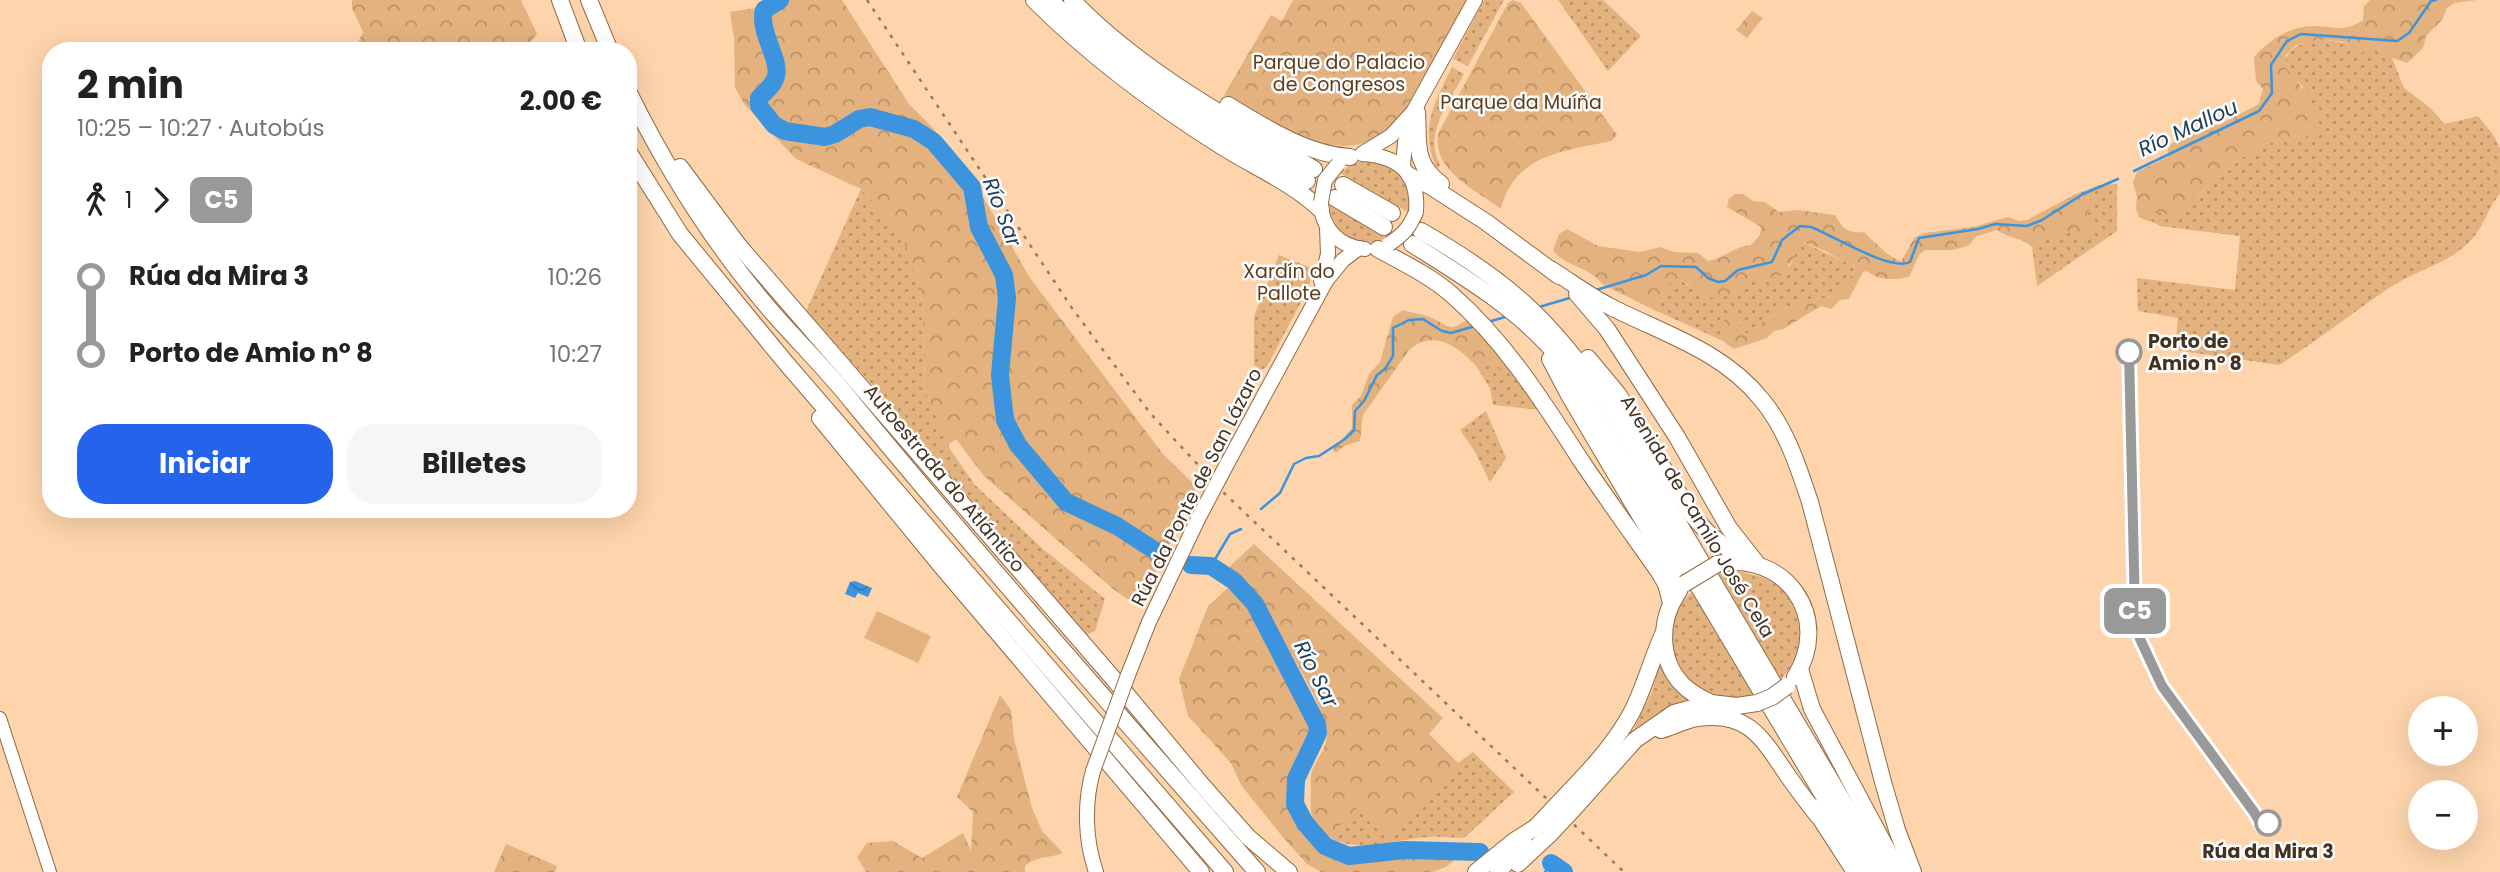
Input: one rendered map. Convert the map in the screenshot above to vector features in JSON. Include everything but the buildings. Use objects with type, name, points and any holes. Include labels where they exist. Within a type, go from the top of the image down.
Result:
[{"type":"highway","points":[[560,0],[576,42]]},
{"type":"highway","points":[[589,0],[606,42]]},
{"type":"highway","points":[[1034,0],[1085,50],[1122,79],[1222,147],[1298,192],[1330,199],[1388,220]]},
{"type":"highway","points":[[1050,0],[1073,23],[1156,89],[1310,175],[1128,51],[1072,0]]},
{"type":"highway","points":[[1128,51],[1140,48],[1176,74],[1298,143],[1331,156],[1350,158]]},
{"type":"highway","points":[[1419,106],[1418,148],[1422,165],[1429,175],[1486,222]]},
{"type":"highway","name":"Autoestrada do Atlántico","points":[[637,109],[702,221],[772,311],[836,381],[1046,631],[1257,872]]},
{"type":"highway","points":[[643,121],[659,132],[680,167],[739,246],[1112,677],[1202,785],[1248,837],[1289,872]]},
{"type":"highway","points":[[637,165],[680,234],[786,363],[1225,872]]},
{"type":"highway","points":[[1406,171],[1609,306],[1710,354],[1737,374],[1762,400],[1782,431],[1810,502],[1883,782],[1913,872]]},
{"type":"highway","name":"Avenida de Camilo José Cela","points":[[1869,872],[1595,413],[1564,366],[1546,343],[1520,318],[1416,237],[1467,258],[1511,290],[1570,350],[1606,401],[1885,872]]},
{"type":"highway","points":[[1384,246],[1449,293],[1497,340],[1534,388],[1666,584],[1678,593]]},
{"type":"highway","points":[[1552,270],[1590,306],[1607,329],[1677,437],[1752,564]]},
{"type":"highway","points":[[1546,343],[1552,366],[1671,568],[1678,593]]},
{"type":"highway","points":[[1570,350],[1585,355],[1618,394],[1700,525],[1752,564],[1783,579],[1803,604],[1810,633],[1800,669],[1787,687],[1772,697],[1737,706],[1711,703],[1681,684],[1665,651],[1663,634]]},
{"type":"highway","points":[[786,363],[793,386],[1200,872]]},
{"type":"highway","points":[[1573,798],[1624,726],[1643,689],[1678,593],[1717,564],[1752,564]]},
{"type":"highway","points":[[1800,669],[1812,709],[1899,872]]},
{"type":"highway","points":[[1510,872],[1573,798],[1636,740],[1674,713],[1711,703]]},
{"type":"highway","points":[[1737,706],[1754,716],[1770,734],[1818,816],[1855,872]]},
{"type":"highway","points":[[1652,728],[1663,730],[1681,722],[1711,717],[1744,723],[1772,749],[1818,816]]},
{"type":"highway","points":[[1476,872],[1514,841],[1543,831]]},
{"type":"highway","points":[[1498,872],[1543,831]]},
{"type":"highway","points":[[1524,872],[1543,831]]},
{"type":"main road","points":[[1419,106],[1391,136],[1350,158],[1325,180],[1330,199],[1327,228],[1344,243],[1359,248],[1384,246],[1400,237],[1411,225],[1417,200],[1406,171],[1405,142],[1419,106],[1475,2]]},
{"type":"main road","points":[[1350,158],[1382,156],[1406,171]]},
{"type":"main road","name":"Rúa da Ponte de San Lázaro","points":[[1313,304],[1328,254],[1327,228]]},
{"type":"main road","name":"Rúa da Ponte de San Lázaro","points":[[1096,872],[1088,831],[1087,803],[1093,771],[1149,621],[1198,519],[1313,304],[1335,269],[1359,248]]},
{"type":"street","points":[[0,718],[50,872]]},
{"type":"green space","points":[[352,0],[521,0],[537,34],[530,42],[358,42],[363,32],[352,8]]},
{"type":"green space","points":[[764,0],[842,0],[909,104],[933,128],[986,202],[1030,278],[1163,454],[1197,487],[1139,607],[1113,589],[984,476],[956,439],[948,445],[925,390],[922,301],[902,233],[861,189],[796,159],[744,104],[735,87],[734,38],[730,12],[768,6]]},
{"type":"green space","name":"Parque do Palacio de Congresos","points":[[1293,0],[1467,0],[1406,111],[1386,132],[1364,143],[1341,146],[1318,142],[1294,133],[1224,95],[1271,15],[1282,21]]},
{"type":"green space","points":[[1484,0],[1504,0],[1468,66],[1453,59]]},
{"type":"green space","name":"Parque da Muíña","points":[[1513,0],[1521,3],[1617,135],[1611,141],[1559,152],[1529,166],[1517,177],[1501,209],[1448,168],[1438,145],[1439,132],[1508,3]]},
{"type":"green space","points":[[1558,0],[1603,0],[1641,36],[1608,71]]},
{"type":"green space","points":[[2370,0],[2477,0],[2454,3],[2447,8],[2442,20],[2426,36],[2423,48],[2407,63],[2374,47],[2362,53],[2350,48],[2345,42],[2320,39],[2295,46],[2286,55],[2284,65],[2312,102],[2316,120],[2315,132],[2301,140],[2280,140],[2264,144],[2238,160],[2198,195],[2184,216],[2170,217],[2162,212],[2154,214],[2150,222],[2139,217],[2133,182],[2137,172],[2168,157],[2168,149],[2172,143],[2209,125],[2219,125],[2259,104],[2263,89],[2256,81],[2254,57],[2260,50],[2282,34],[2298,28],[2340,28],[2357,24],[2363,20],[2364,6]]},
{"type":"green space","points":[[1752,11],[1763,18],[1747,38],[1736,30]]},
{"type":"green space","points":[[2320,39],[2345,43],[2350,48],[2374,47],[2392,58],[2404,88],[2429,107],[2445,124],[2478,116],[2500,148],[2500,194],[2478,231],[2459,251],[2389,288],[2279,365],[2175,350],[2178,318],[2138,311],[2137,278],[2235,290],[2240,236],[2160,226],[2149,220],[2154,214],[2162,212],[2170,217],[2184,216],[2191,203],[2214,179],[2264,144],[2280,140],[2301,140],[2303,86],[2293,79],[2284,65],[2293,49]]},
{"type":"green space","points":[[1452,67],[1464,74],[1436,129],[1434,141],[1440,165],[1437,169],[1429,141],[1429,128],[1435,105]]},
{"type":"green space","points":[[1368,160],[1387,165],[1400,177],[1408,192],[1408,212],[1340,173],[1351,164]]},
{"type":"green space","points":[[2117,184],[2117,231],[2037,286],[2032,247],[2047,239],[2060,239],[2087,213],[2090,198],[2074,195],[2099,185]]},
{"type":"green space","points":[[861,189],[902,233],[922,301],[925,390],[950,449],[975,485],[1043,549],[1105,599],[1095,631],[1084,636],[884,398],[806,311]]},
{"type":"green space","points":[[1735,194],[1743,194],[1753,201],[1765,202],[1779,212],[1798,210],[1835,215],[1846,229],[1864,232],[1886,253],[1901,262],[1914,238],[1924,233],[1973,227],[2008,217],[2019,221],[2027,220],[2074,195],[2090,198],[2092,206],[2087,213],[2092,227],[2083,236],[2070,231],[2060,239],[2047,239],[2032,247],[1997,230],[1977,236],[1968,246],[1953,250],[1925,250],[1919,255],[1909,277],[1887,279],[1863,272],[1849,299],[1840,300],[1831,309],[1821,306],[1783,329],[1774,331],[1767,338],[1734,349],[1723,341],[1723,324],[1728,311],[1733,310],[1739,319],[1741,331],[1747,334],[1756,330],[1760,323],[1800,300],[1827,298],[1843,289],[1856,268],[1853,264],[1800,241],[1794,258],[1780,277],[1752,279],[1731,295],[1716,298],[1702,296],[1682,280],[1671,282],[1660,305],[1650,308],[1602,284],[1591,274],[1563,260],[1553,250],[1559,234],[1567,229],[1598,246],[1640,252],[1660,247],[1674,252],[1698,253],[1708,261],[1751,245],[1760,235],[1761,227],[1727,207],[1729,199]]},
{"type":"green space","points":[[1328,202],[1386,238],[1365,242],[1348,236],[1335,222]]},
{"type":"green space","points":[[1800,241],[1853,264],[1856,268],[1843,289],[1827,298],[1800,300],[1760,323],[1756,330],[1747,334],[1741,331],[1739,319],[1723,324],[1723,341],[1650,308],[1660,305],[1670,282],[1682,280],[1688,286],[1731,295],[1752,279],[1790,266]]},
{"type":"green space","name":"Xardín do Pallote","points":[[1279,255],[1314,269],[1307,291],[1267,366],[1262,370],[1254,365],[1254,316]]},
{"type":"green space","points":[[1403,310],[1429,317],[1449,327],[1468,319],[1518,376],[1502,371],[1492,363],[1476,366],[1461,352],[1445,343],[1427,341],[1418,344],[1409,350],[1363,415],[1360,441],[1344,446],[1336,453],[1333,449],[1352,428],[1352,405],[1361,396],[1369,374],[1380,362],[1393,317]]},
{"type":"green space","points":[[1492,363],[1502,371],[1518,376],[1540,410],[1493,405],[1490,388],[1476,366]]},
{"type":"green space","points":[[1486,411],[1506,458],[1490,482],[1474,450],[1460,430]]},
{"type":"green space","points":[[1254,544],[1443,718],[1429,734],[1458,763],[1393,834],[1360,804],[1329,837],[1318,828],[1312,818],[1311,776],[1324,747],[1327,731],[1317,701],[1280,635],[1256,597],[1229,567]]},
{"type":"green space","points":[[1733,571],[1771,582],[1791,602],[1799,628],[1799,642],[1790,668],[1781,679],[1719,574]]},
{"type":"green space","points":[[1229,587],[1248,602],[1311,729],[1294,772],[1290,789],[1290,809],[1320,849],[1345,862],[1407,854],[1460,856],[1446,867],[1432,872],[1321,872],[1307,864],[1281,835],[1241,785],[1231,763],[1188,716],[1179,679],[1208,606]]},
{"type":"green space","points":[[1692,592],[1753,695],[1730,699],[1715,697],[1703,691],[1683,671],[1672,644],[1671,629],[1681,603]]},
{"type":"green space","points":[[877,611],[931,636],[918,663],[864,638]]},
{"type":"green space","points":[[1660,662],[1672,684],[1688,701],[1667,707],[1634,729],[1652,692]]},
{"type":"green space","points":[[1000,695],[1011,710],[1014,739],[1032,808],[1042,831],[1063,853],[1035,860],[1025,866],[1025,872],[866,872],[857,857],[867,843],[893,841],[922,858],[963,833],[971,851],[973,812],[957,797]]},
{"type":"green space","points":[[1473,752],[1514,792],[1464,838],[1431,837],[1353,845],[1329,837],[1360,803],[1393,833],[1458,763]]},
{"type":"green space","points":[[506,844],[557,866],[555,872],[494,872]]},
{"type":"water","points":[[855,581],[872,588],[868,597],[858,593],[855,598],[845,594],[850,582]]},
{"type":"waterway","name":"Río Sar","points":[[780,0],[764,10],[764,27],[777,69],[773,82],[759,98],[759,106],[774,125],[785,131],[825,137],[859,119],[870,117],[914,129],[934,142],[972,187],[979,227],[1004,275],[1007,298],[1000,375],[1005,420],[1018,445],[1066,502],[1117,526],[1154,550]]},
{"type":"waterway","name":"Río Mallou","points":[[2134,171],[2259,111],[2272,93],[2271,65],[2287,41],[2301,34],[2397,41],[2409,33],[2431,1],[2436,0]]},
{"type":"waterway","name":"Río Mallou","points":[[1596,290],[1646,275],[1661,266],[1696,267],[1708,278],[1718,282],[1725,281],[1738,270],[1772,262],[1782,240],[1800,226],[1811,227],[1861,251],[1901,264],[1910,262],[1919,238],[1995,224],[2027,226],[2042,220],[2083,194],[2118,179]]},
{"type":"waterway","name":"Río Mallou","points":[[1539,307],[1573,297]]},
{"type":"waterway","name":"Río Mallou","points":[[1488,322],[1505,317]]},
{"type":"waterway","name":"Río Mallou","points":[[1261,509],[1280,493],[1294,464],[1319,456],[1354,430],[1355,411],[1364,401],[1377,375],[1385,369],[1393,356],[1393,328],[1409,320],[1423,319],[1442,331],[1451,333],[1475,326]]},
{"type":"waterway","name":"Río Mallou","points":[[1211,566],[1230,534],[1241,529]]},
{"type":"waterway","name":"Río Sar","points":[[1191,565],[1211,566],[1234,581],[1255,604],[1317,724],[1318,733],[1296,779],[1295,804],[1305,823],[1325,846],[1349,856],[1405,850],[1480,852]]},
{"type":"waterway","points":[[1545,872],[1551,863]]},
{"type":"waterway","name":"Río Sar","points":[[1551,863],[1564,872]]},
{"type":"railway","points":[[867,0],[1074,311],[1150,413],[1224,493],[1624,872]]},
{"type":"bus line","name":"C5","points":[[2129,352],[2135,611],[2140,639],[2147,659],[2162,686],[2262,826],[2268,823]]},
{"type":"place","name":"Porto de Amio nº 8","points":[[2129,352]]},
{"type":"place","name":"Rúa da Mira 3","points":[[2268,823]]}]
